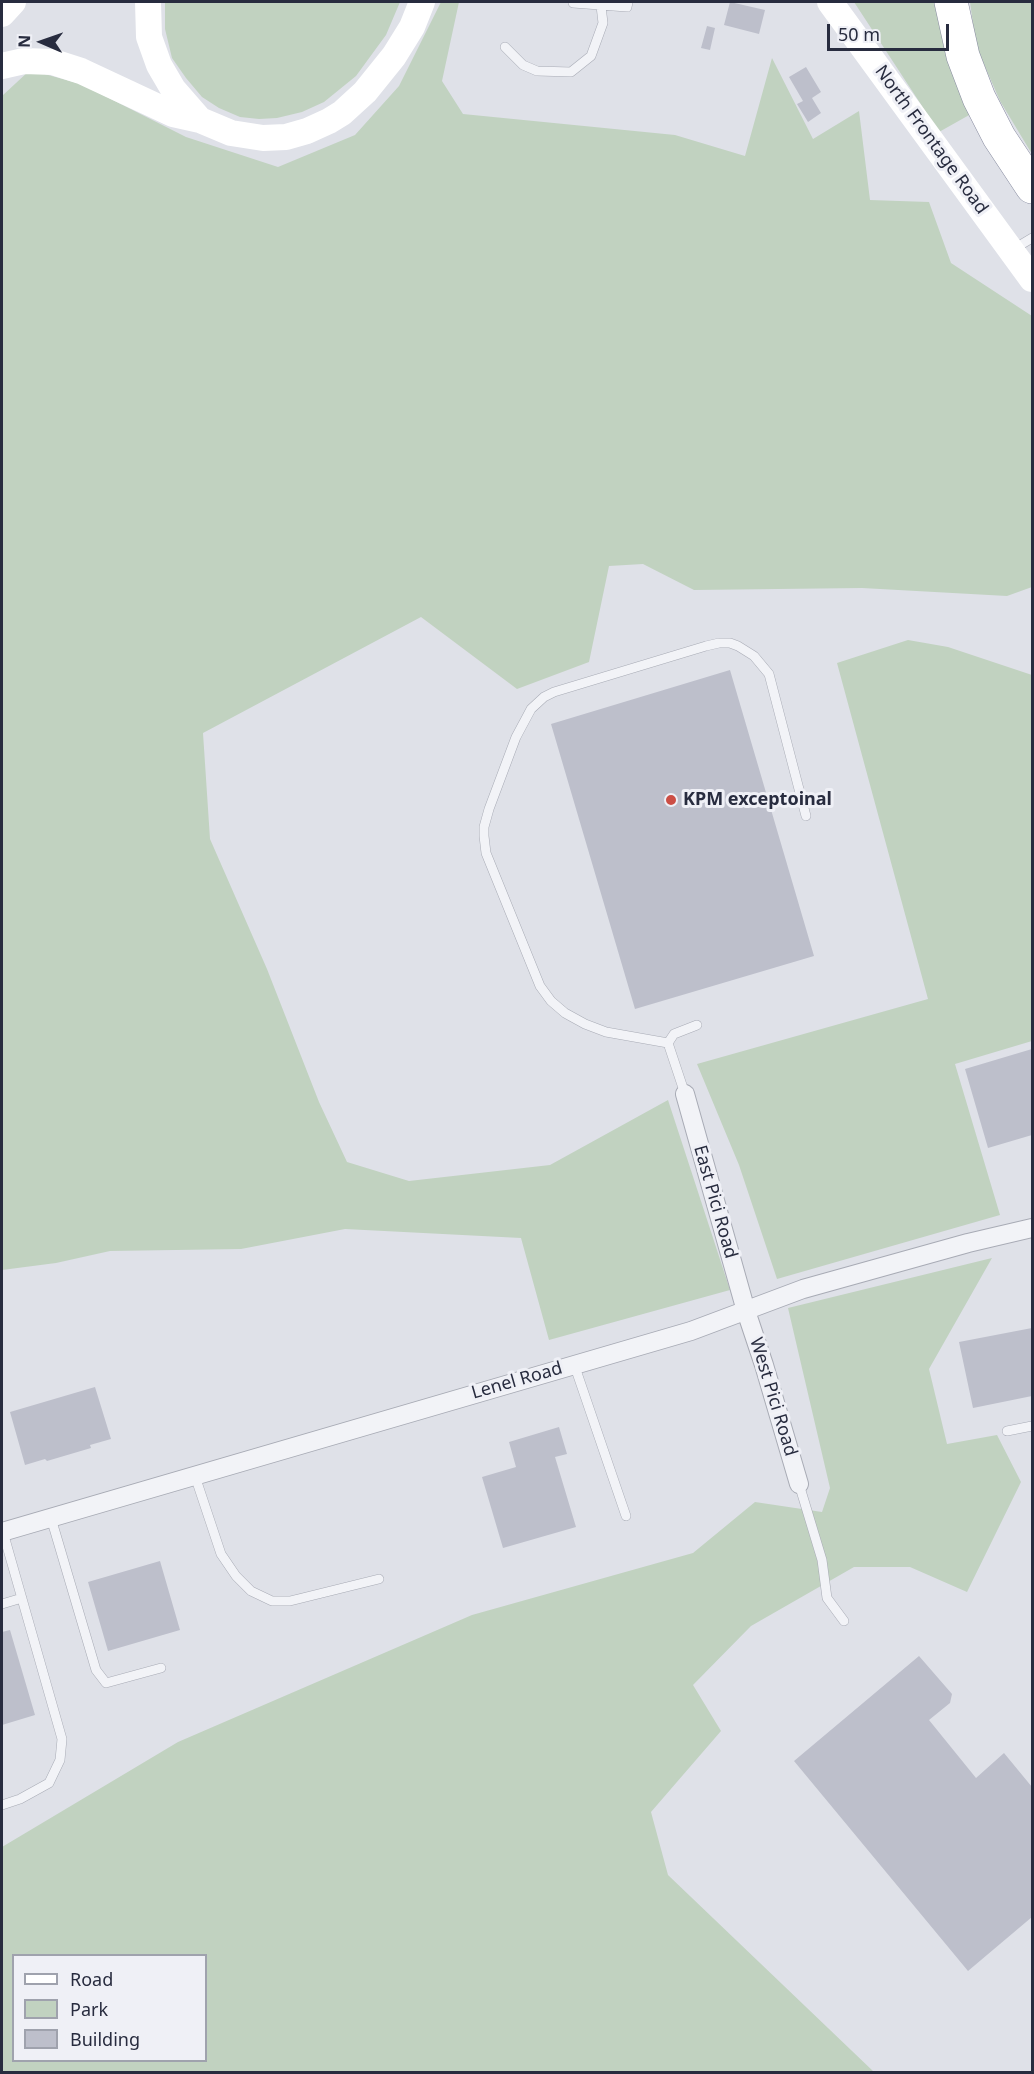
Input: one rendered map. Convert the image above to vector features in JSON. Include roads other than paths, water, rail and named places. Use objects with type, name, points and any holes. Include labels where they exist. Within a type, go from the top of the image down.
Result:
[{"type":"highway","points":[[951,2],[963,56],[979,98],[999,137],[1032,187]]},
{"type":"main road","points":[[2,14],[13,2]]},
{"type":"main road","points":[[148,2],[149,37],[159,65],[173,89],[200,120]]},
{"type":"main road","points":[[2,66],[38,60],[67,65],[173,114],[200,120],[231,133],[263,138],[297,134],[342,113],[365,92],[385,69],[412,27],[422,2]]},
{"type":"main road","name":"North Frontage Road","points":[[830,2],[1022,244],[1032,279]]},
{"type":"street","name":"East Pici Road","points":[[685,1094],[746,1311]]},
{"type":"street","name":"Lenel Road","points":[[2,1532],[691,1330],[814,1286],[1032,1228]]},
{"type":"street","name":"West Pici Road","points":[[746,1311],[799,1484]]},
{"type":"lane","points":[[573,3],[627,7],[628,2]]},
{"type":"lane","points":[[505,47],[523,65],[537,71],[571,72],[591,56],[603,23],[602,6]]},
{"type":"lane","points":[[668,1043],[606,1032],[585,1024],[565,1013],[551,1001],[540,986],[486,853],[484,836],[489,809],[525,718],[537,703],[554,692],[706,646],[719,643],[738,646],[754,656],[769,674],[806,816]]},
{"type":"lane","points":[[668,1043],[674,1034],[697,1025]]},
{"type":"lane","points":[[668,1043],[685,1094]]},
{"type":"lane","points":[[574,1364],[626,1516]]},
{"type":"lane","points":[[1007,1431],[1032,1426]]},
{"type":"lane","points":[[195,1476],[221,1554],[236,1576],[251,1591],[272,1601],[290,1601],[379,1579]]},
{"type":"lane","points":[[799,1484],[822,1560],[827,1598],[844,1621]]},
{"type":"lane","points":[[51,1518],[96,1670],[106,1683],[160,1668]]},
{"type":"lane","points":[[2,1532],[62,1739],[62,1750],[49,1783],[20,1799],[2,1805]]},
{"type":"lane","points":[[2,1604],[22,1598]]},
{"type":"place","name":"KPM exceptoinal","points":[[671,800]]}]
